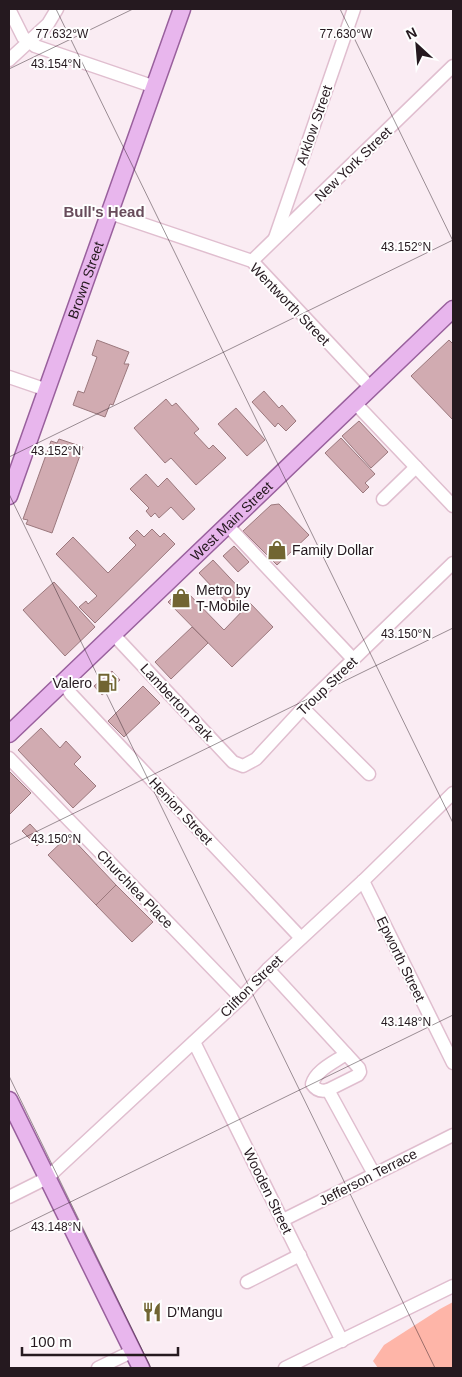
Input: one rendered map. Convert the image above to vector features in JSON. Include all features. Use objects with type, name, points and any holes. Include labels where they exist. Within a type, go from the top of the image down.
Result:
[{"type":"main road","name":"Brown Street","points":[[9,496],[182,9]]},
{"type":"main road","name":"West Main Street","points":[[9,734],[453,309]]},
{"type":"main road","points":[[9,1100],[142,1368]]},
{"type":"street","points":[[9,9],[28,42],[155,87]]},
{"type":"street","points":[[9,60],[50,21],[56,9]]},
{"type":"street","name":"Arklow Street","points":[[274,240],[354,9]]},
{"type":"street","name":"New York Street","points":[[252,261],[453,66]]},
{"type":"street","name":"Wentworth Street","points":[[110,213],[252,261],[371,388]]},
{"type":"street","points":[[9,377],[47,390]]},
{"type":"street","points":[[355,403],[453,506]]},
{"type":"street","points":[[383,499],[416,467]]},
{"type":"street","points":[[226,525],[353,659]]},
{"type":"street","name":"Troup Street","points":[[244,766],[256,759],[303,708],[453,563]]},
{"type":"street","name":"Lamberton Park","points":[[113,634],[233,762],[244,766]]},
{"type":"street","name":"Henion Street","points":[[62,682],[71,694],[301,938]]},
{"type":"street","points":[[303,708],[369,774]]},
{"type":"street","name":"Churchlea Place","points":[[9,758],[241,998]]},
{"type":"street","name":"Clifton Street","points":[[9,1197],[47,1178],[241,998],[268,969],[453,793]]},
{"type":"street","name":"Epworth Street","points":[[362,881],[453,1062]]},
{"type":"street","points":[[268,969],[359,1068],[360,1072],[358,1075],[324,1092],[315,1088],[312,1084],[314,1078],[346,1054]]},
{"type":"street","name":"Wooden Street","points":[[194,1042],[342,1341]]},
{"type":"street","points":[[328,1090],[374,1174]]},
{"type":"street","name":"Jefferson Terrace","points":[[283,1220],[453,1135]]},
{"type":"street","points":[[247,1282],[300,1255]]},
{"type":"street","points":[[285,1368],[453,1286]]},
{"type":"street","points":[[98,1368],[133,1352]]},
{"type":"shaded area","points":[[453,1302],[453,1368],[378,1368],[373,1361],[384,1345]]},
{"type":"building","points":[[97,340],[129,352],[124,364],[129,364],[113,405],[110,404],[105,417],[73,405],[78,391],[84,393],[97,357],[92,355]]},
{"type":"building","points":[[449,340],[453,344],[453,420],[411,376]]},
{"type":"building","points":[[264,391],[279,408],[282,405],[296,421],[286,431],[278,423],[275,427],[252,402]]},
{"type":"building","points":[[166,399],[172,406],[176,403],[199,429],[194,433],[209,449],[213,445],[226,458],[196,485],[171,458],[165,463],[134,428]]},
{"type":"building","points":[[236,408],[265,440],[247,456],[218,424]]},
{"type":"building","points":[[359,421],[388,452],[371,468],[342,436]]},
{"type":"building","points":[[341,438],[375,474],[365,483],[369,487],[363,493],[325,453]]},
{"type":"building","points":[[59,439],[83,447],[52,533],[26,524],[28,520],[23,519],[51,441],[57,443]]},
{"type":"building","points":[[146,474],[158,487],[167,478],[195,509],[183,520],[171,507],[159,518],[155,513],[151,517],[146,511],[149,508],[130,489]]},
{"type":"building","name":"Family Dollar","points":[[279,504],[309,535],[277,565],[243,531],[271,505]]},
{"type":"building","points":[[152,529],[160,537],[164,533],[175,544],[95,623],[79,607],[86,601],[88,604],[97,596],[56,554],[73,537],[108,573],[136,545],[129,538],[137,530],[144,537]]},
{"type":"building","points":[[234,546],[249,562],[238,572],[223,556]]},
{"type":"building","points":[[213,560],[244,593],[230,606],[199,573]]},
{"type":"building","points":[[54,582],[95,627],[65,656],[23,610]]},
{"type":"building","points":[[183,588],[224,630],[250,603],[273,627],[232,667],[168,602]]},
{"type":"building","points":[[192,627],[208,643],[171,679],[155,662]]},
{"type":"building","name":"Valero","points":[[112,671],[120,680],[102,695],[94,686]]},
{"type":"building","points":[[143,686],[160,703],[124,737],[108,721]]},
{"type":"building","points":[[41,728],[60,748],[66,741],[81,757],[74,764],[96,786],[73,808],[18,750]]},
{"type":"building","points":[[9,771],[31,793],[9,815]]},
{"type":"building","points":[[30,824],[44,839],[37,846],[22,831]]},
{"type":"building","points":[[69,835],[116,885],[96,905],[48,855]]},
{"type":"building","points":[[116,885],[153,922],[132,942],[96,905]]},
{"type":"place","name":"Family Dollar","points":[[277,550]]},
{"type":"place","name":"Metro by T-Mobile","points":[[181,598]]},
{"type":"place","name":"Valero","points":[[107,683]]},
{"type":"place","name":"D'Mangu","points":[[152,1312]]},
{"type":"district","name":"Bull's Head","points":[[104,211]]}]
